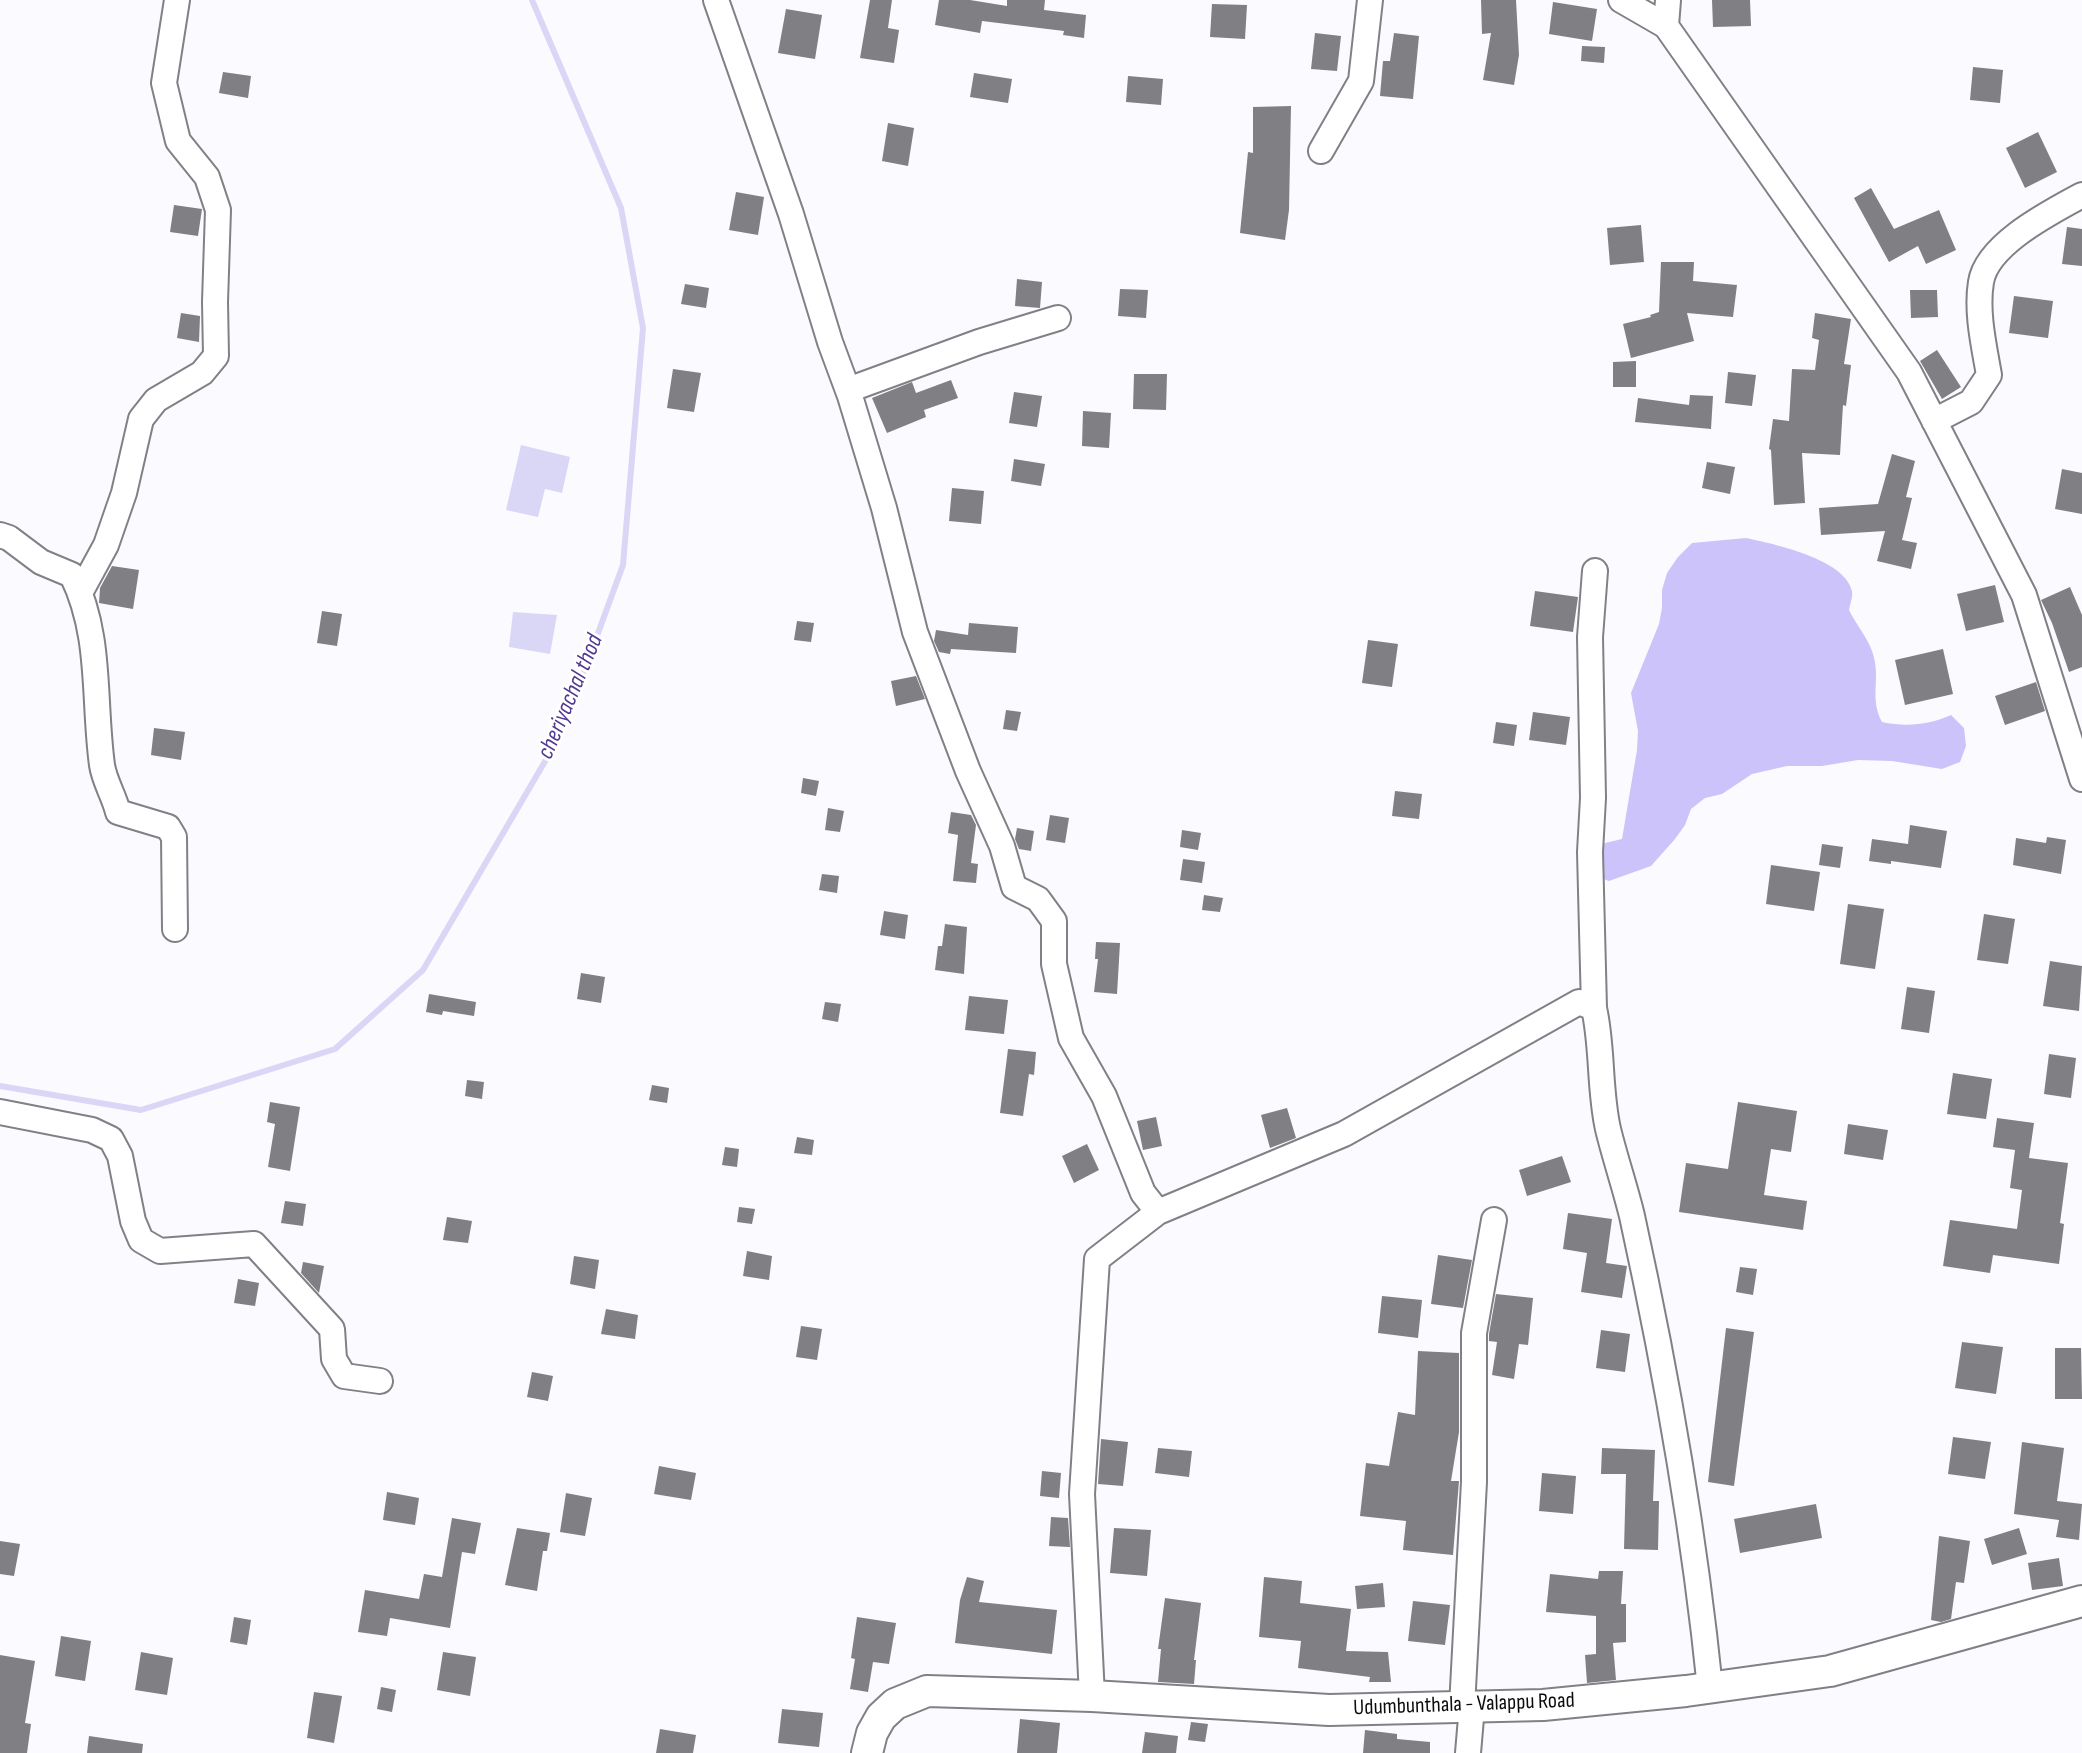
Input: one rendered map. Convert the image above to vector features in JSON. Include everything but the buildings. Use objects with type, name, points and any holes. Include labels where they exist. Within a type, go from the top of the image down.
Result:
[{"type":"main road","name":"Udumbunthala - Valappu Road","points":[[867,1753],[872,1733],[881,1717],[895,1704],[927,1691],[1092,1696],[1329,1710],[1543,1705],[1710,1688],[1830,1671],[2082,1601]]},
{"type":"street","points":[[81,591],[106,545],[124,493],[141,419],[156,400],[202,373],[216,356],[218,210],[207,177],[178,141],[164,83],[177,0]]},
{"type":"street","points":[[716,0],[791,214],[848,390],[884,508],[920,646],[968,771],[1002,846],[1014,887],[1038,899],[1054,921],[1054,964],[1071,1038],[1104,1096],[1143,1193],[1158,1212]]},
{"type":"street","points":[[1321,151],[1361,81],[1370,0]]},
{"type":"street","points":[[1621,0],[1666,26],[1909,372],[2024,595],[2082,779]]},
{"type":"street","points":[[1666,26],[1668,0]]},
{"type":"street","points":[[1934,421],[1971,402],[1989,375],[1983,340],[1981,280],[1991,259],[2007,242],[2082,195]]},
{"type":"street","points":[[848,390],[979,342],[1058,318]]},
{"type":"street","points":[[0,535],[9,538],[41,562],[72,575],[81,591],[93,631],[102,769],[118,812],[168,827],[174,837],[175,929]]},
{"type":"street","points":[[1595,571],[1590,637],[1594,1008],[1599,1030],[1607,1125],[1631,1213],[1662,1357],[1702,1606],[1710,1688]]},
{"type":"street","points":[[1092,1696],[1082,1494],[1097,1259],[1158,1212],[1344,1134],[1579,1002],[1594,1008]]},
{"type":"street","points":[[0,1112],[92,1130],[111,1139],[120,1156],[133,1221],[141,1240],[160,1251],[254,1244],[332,1329],[334,1359],[344,1376],[380,1381]]},
{"type":"street","points":[[1468,1753],[1474,1333],[1494,1220]]},
{"type":"shaded area","points":[[521,445],[570,457],[562,493],[545,489],[538,517],[506,510]]},
{"type":"shaded area","points":[[1746,538],[1807,555],[1836,570],[1847,580],[1852,591],[1849,610],[1873,654],[1876,704],[1882,722],[1917,724],[1951,715],[1964,728],[1966,746],[1960,762],[1942,769],[1892,761],[1858,760],[1822,766],[1787,766],[1752,774],[1722,794],[1705,798],[1691,809],[1685,825],[1651,866],[1609,881],[1601,878],[1599,851],[1605,843],[1622,839],[1637,750],[1638,731],[1631,693],[1659,624],[1667,573],[1692,543]]},
{"type":"shaded area","points":[[513,612],[557,615],[550,654],[509,647]]},
{"type":"waterway","name":"cheriyachal thod","points":[[0,1086],[141,1110],[335,1049],[423,970],[561,734],[623,565],[643,328],[621,208],[532,0]]}]
